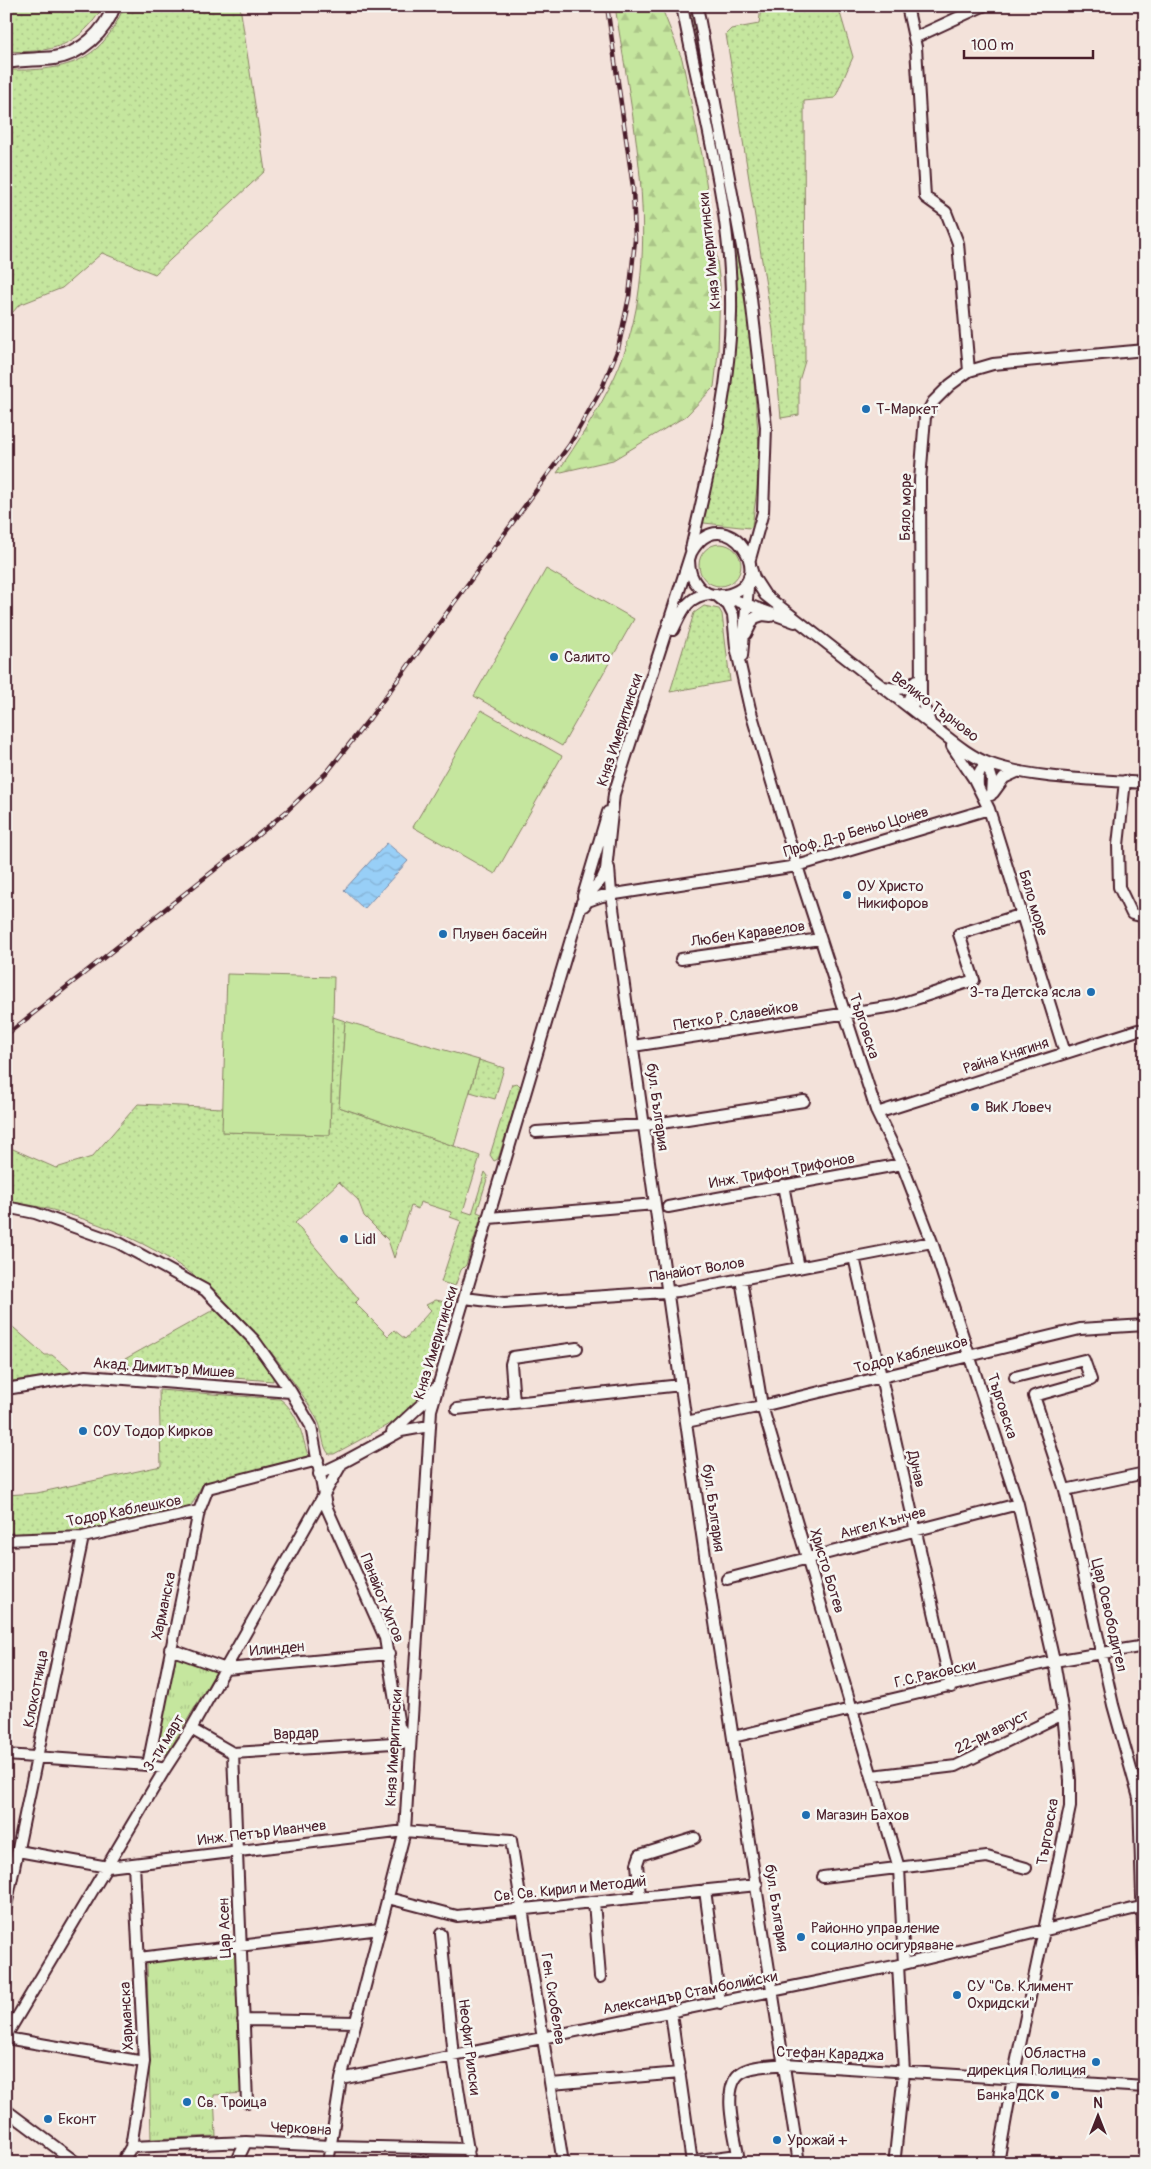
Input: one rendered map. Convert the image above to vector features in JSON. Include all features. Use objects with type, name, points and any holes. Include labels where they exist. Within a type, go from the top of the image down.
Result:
[{"type":"main road","points":[[8,61],[55,58],[82,47],[101,29],[114,6]]},
{"type":"street","points":[[676,6],[687,32]]},
{"type":"street","name":"Княз Имеритински","points":[[328,2163],[341,2079],[405,1831],[429,1426],[440,1379],[576,920],[582,902],[602,879],[608,857],[614,794],[690,556],[723,401],[731,314],[728,251],[720,193],[682,6]]},
{"type":"street","points":[[698,6],[750,290],[766,427],[763,512],[750,566],[742,644],[743,682]]},
{"type":"street","points":[[702,6],[702,29]]},
{"type":"street","points":[[907,6],[914,38],[925,197],[946,212],[958,243],[969,371],[993,364],[1145,350]]},
{"type":"street","points":[[914,38],[984,6]]},
{"type":"street","name":"Бяло море","points":[[918,676],[920,480],[925,417],[933,402],[969,371]]},
{"type":"street","name":"Велико Търново","points":[[690,556],[694,546],[706,536],[725,534],[742,543],[754,578],[765,594],[963,750],[987,763],[1017,772],[1145,783]]},
{"type":"street","points":[[690,556],[691,577],[702,590],[803,625]]},
{"type":"street","points":[[658,660],[685,605],[699,595],[716,595],[739,589],[750,566]]},
{"type":"street","points":[[716,595],[728,605],[733,615],[736,647],[743,682]]},
{"type":"street","points":[[742,644],[754,618],[763,615],[779,616]]},
{"type":"street","points":[[884,687],[897,690],[909,688],[918,676]]},
{"type":"street","points":[[918,676],[924,712],[931,725]]},
{"type":"street","points":[[918,676],[908,701],[909,707],[915,704],[921,692]]},
{"type":"street","name":"Търговска","points":[[743,682],[797,866],[877,1113],[902,1164],[932,1242],[1018,1504],[1054,1661],[1063,1714],[1070,1780],[1070,1807],[1013,2078],[998,2163]]},
{"type":"street","name":"Бяло море","points":[[943,734],[960,756],[988,808],[1020,915],[1065,1053]]},
{"type":"street","points":[[978,787],[977,777],[980,768],[987,763],[992,779],[992,795]]},
{"type":"street","points":[[988,808],[996,786],[1004,778],[1017,772]]},
{"type":"street","points":[[1125,781],[1118,845],[1119,887],[1132,914],[1145,917]]},
{"type":"street","points":[[582,902],[614,794]]},
{"type":"street","name":"Проф. Д-р Беньо Цонев","points":[[576,920],[588,901],[611,894],[797,866],[988,808]]},
{"type":"street","name":"бул. България","points":[[608,857],[611,894],[708,1584],[774,1992],[799,2163]]},
{"type":"street","name":"Петко Р. Славейков","points":[[633,1046],[894,1006],[974,980],[959,934],[1020,915]]},
{"type":"street","name":"Любен Каравелов","points":[[681,959],[820,939]]},
{"type":"street","name":"Райна Княгиня","points":[[877,1113],[1138,1030],[1145,1030]]},
{"type":"street","points":[[536,1132],[644,1125],[804,1101]]},
{"type":"street","name":"Инж. Трифон Трифонов","points":[[668,1207],[902,1164]]},
{"type":"street","points":[[783,1185],[799,1268]]},
{"type":"street","points":[[488,1218],[655,1204]]},
{"type":"street","points":[[6,1207],[35,1213],[103,1236],[205,1290],[254,1340],[291,1392],[311,1426],[323,1496]]},
{"type":"street","name":"Панайот Волов","points":[[465,1298],[504,1304],[668,1292],[932,1242]]},
{"type":"street","name":"Дунав","points":[[854,1257],[951,1687]]},
{"type":"street","name":"Христо Ботев","points":[[741,1279],[762,1406],[900,1868],[901,1965]]},
{"type":"street","name":"Тодор Каблешков","points":[[686,1422],[762,1406],[1080,1329],[1145,1325]]},
{"type":"street","points":[[514,1403],[511,1364],[513,1357],[577,1348]]},
{"type":"street","name":"Цар Освободител","points":[[1015,1377],[1084,1360],[1090,1380],[1034,1396],[1065,1490],[1103,1653],[1113,1705],[1139,1798],[1144,1907],[1145,1993]]},
{"type":"street","name":"Акад. Димитър Мишев","points":[[6,1389],[86,1376],[291,1392]]},
{"type":"street","points":[[388,1436],[423,1403],[440,1379]]},
{"type":"street","points":[[457,1409],[681,1385]]},
{"type":"street","points":[[319,1474],[388,1436],[415,1427],[429,1426]]},
{"type":"street","name":"Тодор Каблешков","points":[[6,1540],[83,1537],[199,1511],[208,1488],[318,1460]]},
{"type":"street","name":"3-ти март","points":[[6,2037],[165,1769],[191,1729],[342,1462]]},
{"type":"street","points":[[1065,1490],[1145,1473]]},
{"type":"street","name":"Панайот Хитов","points":[[323,1496],[384,1638],[389,1654],[392,1694],[399,1726],[409,1742]]},
{"type":"street","name":"Ангел Кънчев","points":[[727,1579],[1018,1504]]},
{"type":"street","name":"Харманска","points":[[148,1765],[199,1511]]},
{"type":"street","name":"Клокотница","points":[[6,1906],[83,1537]]},
{"type":"street","name":"Г.С.Раковски","points":[[733,1737],[951,1687],[1054,1661],[1145,1646]]},
{"type":"street","name":"Илинден","points":[[170,1649],[226,1669],[389,1654]]},
{"type":"street","name":"22-ри август","points":[[872,1776],[956,1766],[1063,1714]]},
{"type":"street","points":[[191,1729],[233,1752]]},
{"type":"street","name":"Вардар","points":[[233,1752],[409,1742]]},
{"type":"street","name":"Цар Асен","points":[[233,1752],[247,2102]]},
{"type":"street","points":[[6,1754],[148,1765],[165,1769]]},
{"type":"street","name":"Инж. Петър Иванчев","points":[[18,1851],[108,1867],[405,1831],[511,1840]]},
{"type":"street","points":[[640,1896],[637,1864],[640,1854],[695,1838]]},
{"type":"street","name":"Ген. Скобелев","points":[[511,1840],[563,2163]]},
{"type":"street","points":[[823,1877],[987,1857],[1026,1868]]},
{"type":"street","name":"Харманска","points":[[122,2163],[132,2147],[144,2062],[134,1864]]},
{"type":"street","name":"Св. Св. Кирил и Методий","points":[[388,1898],[457,1916],[640,1896],[757,1886]]},
{"type":"street","points":[[705,1890],[720,2003]]},
{"type":"street","points":[[594,1902],[600,1977]]},
{"type":"street","name":"Александър Стамболийски","points":[[341,2079],[901,1965],[1144,1907]]},
{"type":"street","points":[[139,1958],[380,1928]]},
{"type":"street","name":"Неофит Рилски","points":[[441,1934],[453,2056],[470,2163]]},
{"type":"street","points":[[895,2156],[904,2072],[901,1965]]},
{"type":"street","points":[[671,2013],[692,2162]]},
{"type":"street","points":[[243,2020],[356,2022]]},
{"type":"street","points":[[6,2037],[144,2062]]},
{"type":"street","name":"Стефан Караджа","points":[[692,2162],[738,2154],[730,2099],[731,2087],[735,2079],[742,2072],[752,2069],[785,2064],[1145,2086]]},
{"type":"street","points":[[551,2084],[680,2073]]},
{"type":"street","points":[[6,2110],[77,2163]]},
{"type":"street","points":[[236,2163],[246,2142]]},
{"type":"street","name":"Черковна","points":[[132,2147],[246,2142],[469,2149]]},
{"type":"green space","points":[[6,6],[103,6],[94,20],[74,39],[50,49],[22,52],[6,51]]},
{"type":"green space","points":[[124,6],[240,6],[265,171],[155,274],[102,253],[62,288],[19,305],[6,320],[6,70],[45,69],[62,66],[78,60],[92,52],[104,41],[115,26]]},
{"type":"green space","points":[[615,6],[661,6],[682,59],[702,155],[720,285],[718,353],[714,387],[686,416],[613,460],[557,473],[595,413],[615,376],[631,332],[639,287],[643,240],[637,145]]},
{"type":"green space","points":[[690,6],[718,142],[750,333],[759,444],[757,489],[752,526],[750,528],[704,523],[702,520],[732,379],[737,306],[731,232]]},
{"type":"green space","points":[[761,6],[838,6],[853,57],[835,98],[804,101],[805,361],[799,381],[799,415],[781,418],[773,330],[726,34],[731,29],[759,24]]},
{"type":"green space","points":[[724,544],[732,547],[738,553],[741,565],[738,577],[732,583],[716,586],[708,583],[702,577],[699,561],[702,553],[708,547]]},
{"type":"green space","name":"Салито","points":[[546,569],[634,619],[562,746],[474,696]]},
{"type":"green space","points":[[704,606],[719,609],[722,614],[730,681],[670,692],[694,613]]},
{"type":"green space","points":[[481,710],[562,756],[495,874],[413,827]]},
{"type":"green space","points":[[227,974],[334,977],[330,1135],[222,1132]]},
{"type":"green space","points":[[333,1017],[345,1021],[339,1107],[480,1156],[463,1211],[472,1214],[485,1172],[488,1176],[477,1212],[482,1214],[466,1265],[461,1270],[455,1286],[441,1282],[461,1221],[450,1217],[451,1212],[420,1202],[418,1209],[411,1206],[394,1258],[388,1240],[364,1216],[358,1200],[339,1182],[295,1223],[359,1299],[355,1303],[388,1336],[394,1330],[405,1339],[431,1310],[426,1305],[436,1300],[454,1304],[424,1394],[393,1422],[334,1454],[329,1454],[325,1447],[319,1423],[291,1379],[250,1327],[209,1287],[156,1251],[98,1224],[37,1206],[6,1201],[6,1146],[56,1168],[92,1157],[138,1104],[223,1108],[223,1132],[330,1135]]},
{"type":"green space","points":[[345,1021],[479,1060],[454,1146],[339,1107]]},
{"type":"green space","points":[[479,1060],[504,1068],[495,1099],[470,1092]]},
{"type":"green space","points":[[517,1083],[521,1087],[498,1159],[494,1161],[490,1155],[512,1084]]},
{"type":"green space","points":[[215,1309],[248,1342],[273,1375],[273,1381],[155,1372],[132,1368],[125,1359]]},
{"type":"green space","points":[[6,1321],[45,1355],[52,1355],[73,1372],[6,1382]]},
{"type":"green space","points":[[159,1390],[280,1399],[295,1417],[308,1456],[204,1483],[189,1507],[82,1533],[6,1536],[6,1495],[37,1493],[161,1466]]},
{"type":"green space","points":[[173,1655],[217,1670],[167,1754],[155,1750]]},
{"type":"green space","points":[[238,1953],[245,2093],[214,2095],[216,2136],[151,2139],[147,1962]]},
{"type":"water","points":[[387,843],[408,861],[364,909],[344,890]]},
{"type":"railway","points":[[6,1035],[241,849],[287,811],[328,771],[370,718],[570,444],[602,388],[618,349],[629,297],[635,240],[633,187],[607,6]]},
{"type":"place","name":"Т-Маркет","points":[[866,409]]},
{"type":"place","name":"Салито","points":[[554,657]]},
{"type":"place","name":"ОУ Христо Никифоров","points":[[847,895]]},
{"type":"place","name":"Плувен басейн","points":[[443,934]]},
{"type":"place","name":"3-та Детска ясла","points":[[1091,992]]},
{"type":"place","name":"ВиК Ловеч","points":[[975,1107]]},
{"type":"place","name":"Lidl","points":[[344,1239]]},
{"type":"place","name":"СОУ Тодор Кирков","points":[[83,1431]]},
{"type":"place","name":"Магазин Бахов","points":[[806,1815]]},
{"type":"place","name":"Районно управление социално осигуряване","points":[[801,1937]]},
{"type":"place","name":"СУ \"Св. Климент Охридски\"","points":[[957,1995]]},
{"type":"place","name":"Областна дирекция Полиция","points":[[1096,2062]]},
{"type":"place","name":"Банка ДСК","points":[[1055,2095]]},
{"type":"place","name":"Св. Троица","points":[[187,2102]]},
{"type":"place","name":"Еконт","points":[[48,2119]]},
{"type":"place","name":"Урожай +","points":[[777,2140]]}]
